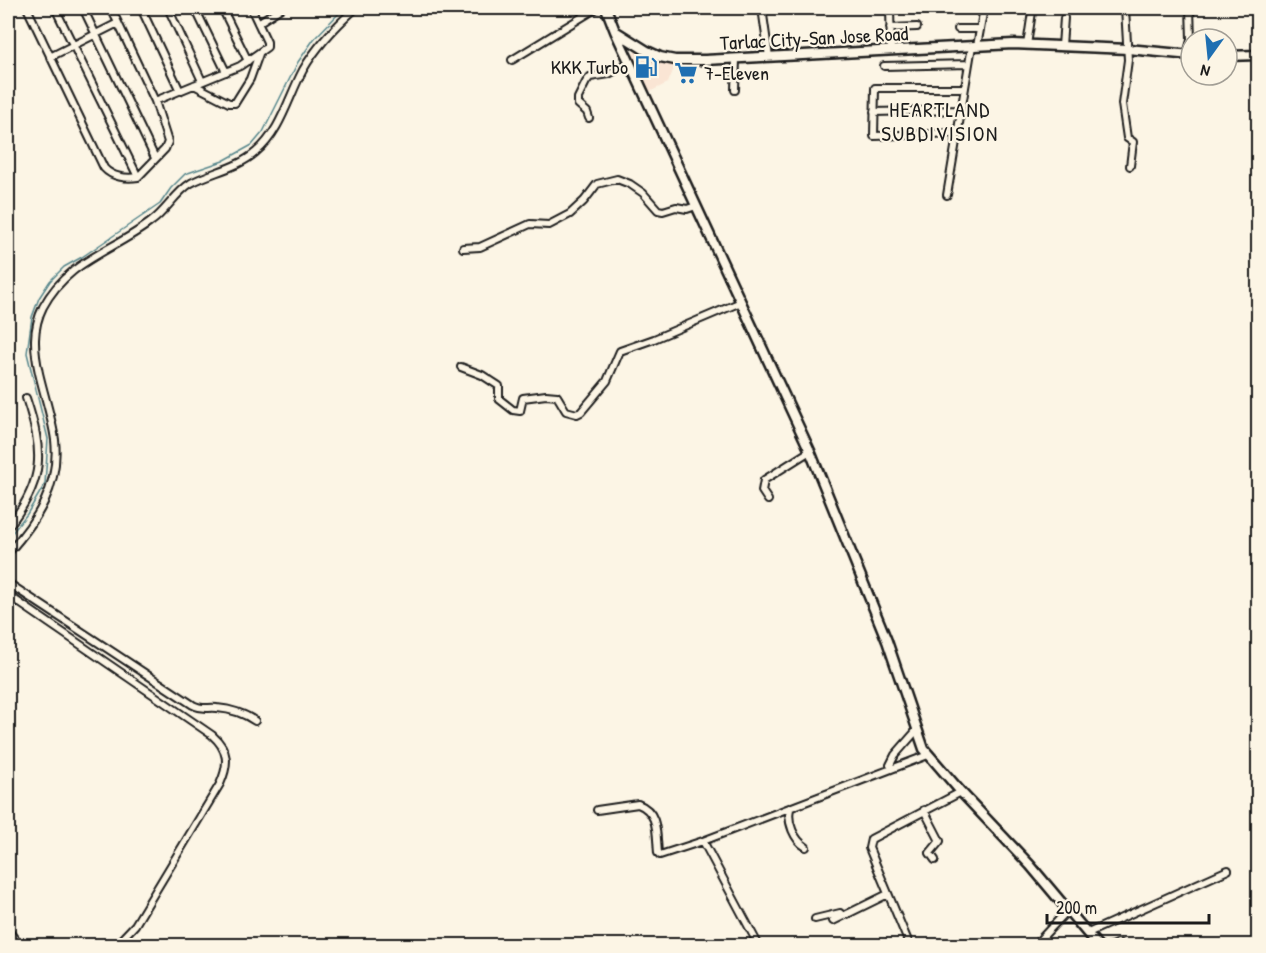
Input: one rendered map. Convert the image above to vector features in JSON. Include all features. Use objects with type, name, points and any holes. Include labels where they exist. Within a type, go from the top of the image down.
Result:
[{"type":"street","points":[[27,8],[105,168],[112,175],[138,177]]},
{"type":"street","points":[[55,8],[138,177]]},
{"type":"street","points":[[83,8],[155,158]]},
{"type":"street","points":[[121,8],[112,9],[155,101],[168,142],[165,149],[138,177]]},
{"type":"street","points":[[141,8],[180,91]]},
{"type":"street","points":[[168,8],[202,81]]},
{"type":"street","points":[[195,8],[226,72]]},
{"type":"street","points":[[222,8],[248,61]]},
{"type":"street","points":[[155,101],[226,72],[259,54],[268,45],[251,8]]},
{"type":"street","points":[[258,23],[281,8]]},
{"type":"street","points":[[8,553],[45,503],[53,481],[55,440],[34,345],[36,327],[42,309],[55,288],[74,269],[154,220],[187,186],[246,160],[258,150],[274,132],[312,57],[356,8]]},
{"type":"street","points":[[512,60],[597,8]]},
{"type":"street","points":[[606,8],[810,451],[887,641],[917,730],[928,755],[1030,865],[1098,945]]},
{"type":"street","points":[[762,8],[769,57]]},
{"type":"street","points":[[890,8],[891,51]]},
{"type":"street","points":[[947,195],[969,64],[984,8]]},
{"type":"street","points":[[1027,45],[1030,17],[1032,12],[1039,8]]},
{"type":"street","points":[[1125,8],[1128,49],[1122,104],[1127,138],[1133,142],[1130,166]]},
{"type":"street","points":[[1190,8],[1191,27]]},
{"type":"street","points":[[1062,46],[1064,18]]},
{"type":"street","points":[[50,57],[118,23]]},
{"type":"street","points":[[890,28],[917,27]]},
{"type":"street","points":[[958,29],[980,29]]},
{"type":"street","name":"Tarlac City-San Jose Road","points":[[615,31],[660,57],[696,61],[1027,45],[1128,49],[1179,54]]},
{"type":"street","points":[[194,85],[229,103],[235,103],[250,79],[259,54]]},
{"type":"street","points":[[1239,56],[1258,55]]},
{"type":"street","points":[[735,90],[736,59]]},
{"type":"street","points":[[590,118],[578,104],[578,98],[586,82],[590,77],[609,74],[630,63]]},
{"type":"street","points":[[884,66],[969,64]]},
{"type":"street","points":[[957,133],[874,136],[875,88],[965,88]]},
{"type":"street","points":[[874,112],[961,110]]},
{"type":"street","points":[[463,248],[480,247],[530,224],[549,225],[570,214],[597,184],[617,179],[621,179],[643,193],[658,210],[676,207],[687,209],[696,206]]},
{"type":"street","points":[[461,367],[482,375],[499,386],[499,399],[513,410],[520,411],[523,398],[553,395],[559,398],[566,411],[577,414],[582,412],[607,381],[620,351],[741,302]]},
{"type":"street","points":[[8,527],[24,506],[35,483],[38,470],[38,443],[26,398]]},
{"type":"street","points":[[768,500],[762,491],[764,480],[810,451]]},
{"type":"street","points":[[8,583],[197,707],[227,710],[255,721]]},
{"type":"street","points":[[8,595],[212,735],[225,751],[225,771],[220,784],[135,925],[115,945]]},
{"type":"street","points":[[890,765],[895,755],[917,730]]},
{"type":"street","points":[[597,810],[642,805],[654,817],[660,855],[790,809],[928,755]]},
{"type":"street","points":[[910,945],[868,843],[870,839],[961,792]]},
{"type":"street","points":[[790,809],[788,815],[792,828],[797,839],[806,847]]},
{"type":"street","points":[[924,810],[940,841],[930,853],[935,860]]},
{"type":"street","points":[[703,841],[759,945]]},
{"type":"street","points":[[1088,933],[1228,870]]},
{"type":"street","points":[[833,921],[888,894]]},
{"type":"street","points":[[1036,945],[1068,910]]},
{"type":"street","points":[[815,919],[840,913],[843,916]]},
{"type":"street","points":[[8,930],[20,945]]},
{"type":"street","points":[[1111,945],[1118,943],[1123,945]]},
{"type":"shaded area","points":[[635,51],[675,66],[668,83],[649,92],[631,58]]},
{"type":"waterway","points":[[8,538],[27,514],[45,484],[48,439],[27,353],[32,317],[39,298],[50,281],[64,267],[160,204],[185,174],[223,161],[252,145],[263,132],[298,62],[314,39],[344,8]]},
{"type":"place","name":"KKK Turbo","points":[[646,67]]},
{"type":"place","name":"7-Eleven","points":[[686,73]]},
{"type":"district","name":"HEARTLAND SUBDIVISION","points":[[940,122]]}]
